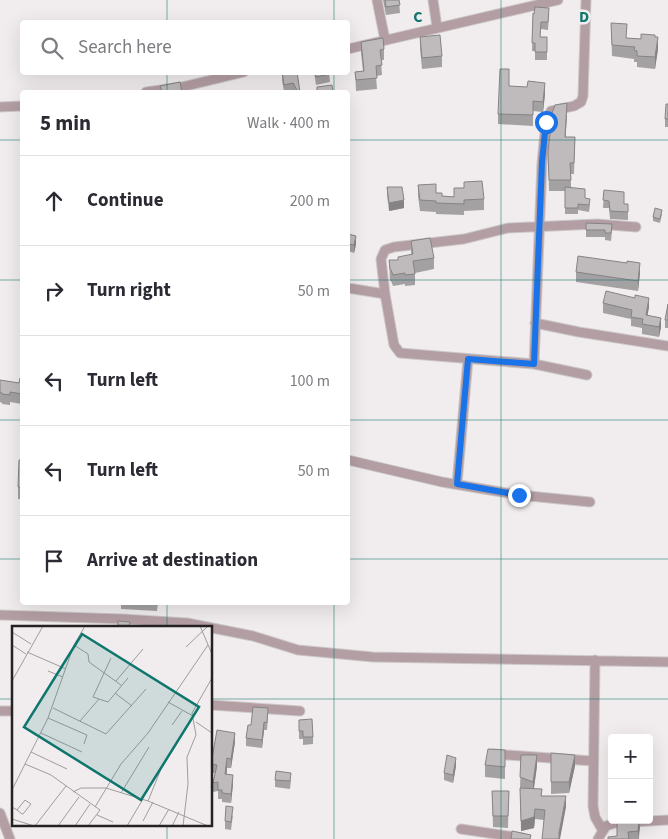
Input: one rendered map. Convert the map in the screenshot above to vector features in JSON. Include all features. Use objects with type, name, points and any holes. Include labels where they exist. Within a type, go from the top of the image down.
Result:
[{"type":"street","points":[[377,0],[385,40]]},
{"type":"street","points":[[433,0],[437,27]]},
{"type":"street","points":[[350,49],[558,0]]},
{"type":"street","points":[[534,364],[542,162],[546,122],[551,111],[574,106],[581,102],[583,96],[586,0]]},
{"type":"street","points":[[175,90],[189,89],[234,75]]},
{"type":"street","points":[[0,107],[20,106]]},
{"type":"street","points":[[588,375],[534,364],[400,353],[394,345],[381,258],[384,250],[394,247],[464,239],[508,228],[598,224],[636,227]]},
{"type":"street","points":[[350,288],[385,294]]},
{"type":"street","points":[[535,323],[668,346]]},
{"type":"street","points":[[457,484],[468,359]]},
{"type":"street","points":[[350,460],[457,484],[519,495],[590,502]]},
{"type":"street","points":[[0,615],[123,619],[187,623],[202,626]]},
{"type":"street","points":[[212,628],[253,636],[298,650],[373,657],[668,662]]},
{"type":"street","points":[[595,660],[593,806],[600,835]]},
{"type":"street","points":[[212,705],[300,711]]},
{"type":"street","points":[[489,754],[593,761]]},
{"type":"street","points":[[0,812],[10,839]]},
{"type":"street","points":[[600,835],[606,826],[615,823],[668,820]]},
{"type":"street","points":[[461,829],[494,837],[530,839]]},
{"type":"building","points":[[385,0],[399,0],[400,5],[386,7]]},
{"type":"building","points":[[535,7],[549,8],[548,22],[541,22],[540,37],[547,37],[547,52],[535,52],[535,43],[532,43]]},
{"type":"building","points":[[611,23],[627,24],[626,38],[641,39],[641,34],[658,37],[655,57],[637,56],[637,51],[634,50],[635,47],[612,45]]},
{"type":"building","points":[[440,35],[442,56],[422,58],[420,37]]},
{"type":"building","points":[[383,38],[384,49],[380,50],[382,65],[376,66],[377,78],[356,80],[355,72],[364,71],[361,42]]},
{"type":"building","points":[[500,69],[509,69],[509,86],[527,87],[528,81],[545,83],[543,102],[533,101],[533,115],[498,114]]},
{"type":"building","points":[[282,75],[297,75],[300,90],[297,90],[293,83],[284,85]]},
{"type":"building","points":[[180,82],[182,90],[161,90],[160,86]]},
{"type":"building","points":[[332,85],[333,90],[317,90],[317,87]]},
{"type":"building","points":[[567,103],[565,137],[575,137],[574,163],[570,163],[571,180],[549,180],[548,152],[552,113],[555,105]]},
{"type":"building","points":[[666,104],[668,104],[668,119],[665,119]]},
{"type":"building","points":[[482,181],[484,199],[464,200],[464,204],[436,203],[436,201],[420,200],[418,185],[436,184],[436,193],[442,193],[442,196],[454,197],[454,188],[464,188],[464,182]]},
{"type":"building","points":[[387,187],[402,187],[404,200],[389,203]]},
{"type":"building","points":[[565,187],[585,189],[585,198],[590,199],[589,205],[578,204],[578,208],[565,208]]},
{"type":"building","points":[[604,190],[624,192],[624,204],[628,204],[628,212],[610,211],[609,201],[603,200]]},
{"type":"building","points":[[655,208],[662,210],[660,219],[653,217]]},
{"type":"building","points":[[586,223],[612,224],[611,233],[605,233],[605,230],[586,230]]},
{"type":"building","points":[[350,234],[356,236],[354,245],[350,244]]},
{"type":"building","points":[[430,238],[434,258],[413,261],[415,274],[393,275],[389,260],[398,260],[398,257],[413,254],[411,241]]},
{"type":"building","points":[[578,256],[640,263],[638,281],[576,272]]},
{"type":"building","points":[[606,291],[635,298],[635,295],[649,298],[646,315],[661,318],[659,327],[642,324],[643,319],[631,317],[632,310],[603,303]]},
{"type":"building","points":[[668,304],[668,320],[665,320]]},
{"type":"building","points":[[20,378],[20,394],[10,392],[10,395],[0,392],[0,380],[19,383]]},
{"type":"building","points":[[19,460],[20,460],[20,488],[18,487]]},
{"type":"building","points":[[118,621],[130,622],[129,626],[118,626]]},
{"type":"building","points":[[253,707],[268,708],[267,723],[264,722],[262,740],[246,738],[248,725],[251,725]]},
{"type":"building","points":[[312,719],[313,737],[303,737],[303,731],[299,731],[299,720]]},
{"type":"building","points":[[217,730],[235,733],[231,759],[227,758],[225,774],[233,775],[231,794],[222,793],[222,790],[218,790],[218,782],[213,783],[217,765],[212,764]]},
{"type":"building","points":[[488,749],[505,750],[505,767],[485,765]]},
{"type":"building","points":[[551,753],[575,755],[569,782],[551,782]]},
{"type":"building","points":[[447,755],[456,758],[453,775],[444,773]]},
{"type":"building","points":[[521,755],[537,755],[533,782],[520,777]]},
{"type":"building","points":[[276,771],[291,773],[290,781],[275,780]]},
{"type":"building","points":[[520,788],[542,789],[541,796],[566,796],[559,839],[542,839],[545,810],[535,809],[534,817],[521,821]]},
{"type":"building","points":[[492,791],[509,791],[508,816],[493,816]]},
{"type":"building","points":[[226,806],[233,807],[231,822],[225,821]]},
{"type":"building","points":[[617,824],[639,824],[638,831],[628,832],[629,839],[608,839],[608,837],[617,836]]},
{"type":"building","points":[[512,831],[531,835],[530,839],[511,839]]},
{"type":"route","points":[[519,495],[457,484],[468,359],[534,364],[542,162],[546,122]]}]
